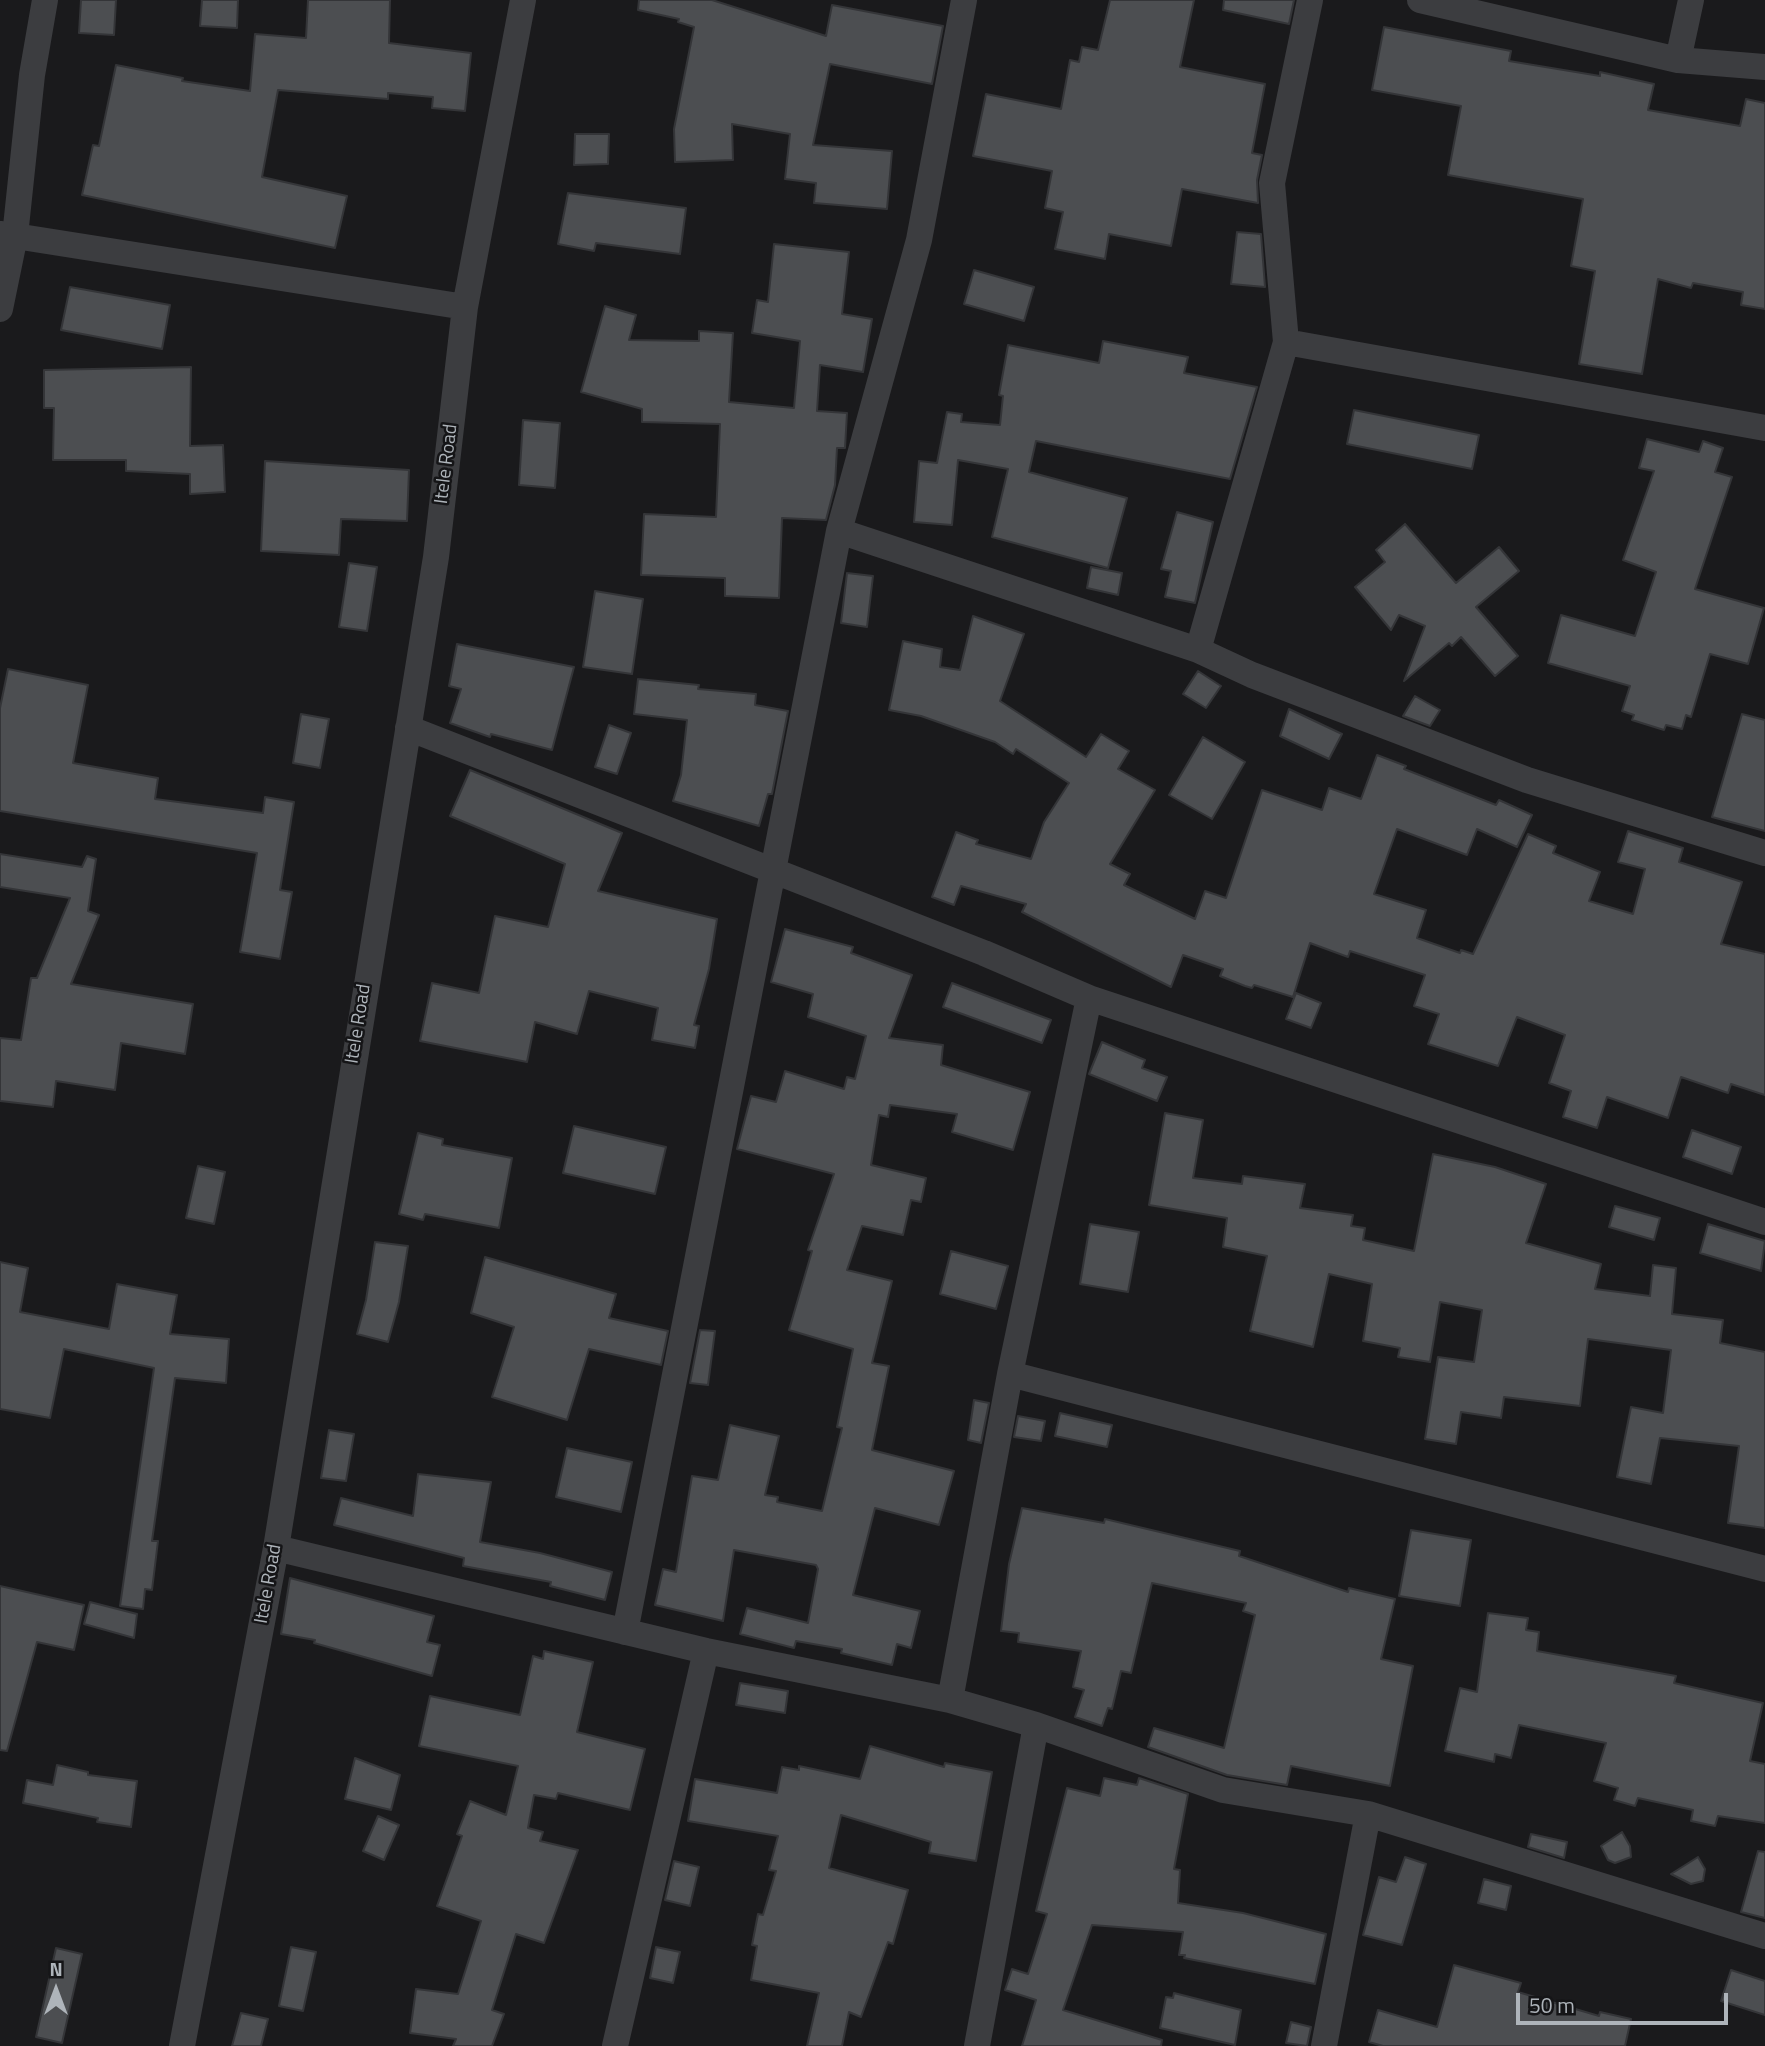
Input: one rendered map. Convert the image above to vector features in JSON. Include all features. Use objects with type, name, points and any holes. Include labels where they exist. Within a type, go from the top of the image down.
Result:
[{"type":"street","points":[[0,309],[7,235],[45,0]]},
{"type":"street","name":"Itele Road","points":[[182,2046],[276,1548],[436,557],[466,307],[523,0]]},
{"type":"street","points":[[625,1632],[839,531],[919,240],[964,0]]},
{"type":"street","points":[[1198,650],[1286,342],[1272,183],[1310,0]]},
{"type":"street","points":[[1420,0],[1678,60],[1765,67]]},
{"type":"street","points":[[1678,60],[1691,0]]},
{"type":"street","points":[[7,235],[466,307]]},
{"type":"street","points":[[1286,342],[1765,428]]},
{"type":"street","points":[[839,531],[1198,650],[1251,675],[1527,780],[1765,853]]},
{"type":"street","points":[[408,728],[773,873],[984,953],[1089,998],[1765,1222]]},
{"type":"street","points":[[950,1700],[1010,1374],[1089,998]]},
{"type":"street","points":[[1010,1374],[1765,1569]]},
{"type":"street","points":[[276,1548],[706,1651],[950,1700],[1036,1726],[1223,1790],[1368,1814],[1765,1936]]},
{"type":"street","points":[[615,2046],[706,1651]]},
{"type":"street","points":[[977,2046],[1036,1726]]},
{"type":"street","points":[[1324,2046],[1368,1814]]},
{"type":"building","points":[[81,0],[116,0],[114,35],[79,33]]},
{"type":"building","points":[[202,0],[238,0],[237,28],[200,26]]},
{"type":"building","points":[[308,0],[390,0],[389,43],[471,53],[465,111],[432,108],[433,97],[388,93],[388,99],[278,90],[262,177],[347,196],[335,248],[82,195],[93,145],[99,146],[116,65],[183,78],[182,81],[250,91],[255,34],[306,38]]},
{"type":"building","points":[[639,0],[712,0],[826,36],[832,5],[943,26],[932,84],[830,64],[813,145],[892,151],[887,209],[814,203],[816,183],[785,179],[790,134],[732,124],[733,160],[675,162],[674,129],[694,27],[678,22],[679,19],[638,10]]},
{"type":"building","points":[[1110,0],[1194,0],[1180,67],[1265,84],[1252,153],[1262,155],[1257,180],[1258,203],[1182,189],[1171,246],[1109,234],[1105,259],[1055,249],[1063,212],[1045,208],[1052,171],[973,156],[986,94],[1061,109],[1070,60],[1079,62],[1082,47],[1098,50]]},
{"type":"building","points":[[1224,0],[1294,0],[1289,24],[1223,10]]},
{"type":"building","points":[[1384,27],[1511,51],[1509,61],[1600,76],[1600,72],[1654,84],[1648,110],[1740,126],[1746,99],[1765,103],[1765,309],[1741,305],[1743,292],[1693,283],[1691,288],[1658,279],[1642,374],[1579,364],[1595,271],[1571,266],[1583,199],[1448,175],[1461,106],[1372,90]]},
{"type":"building","points":[[575,134],[609,134],[608,164],[574,165]]},
{"type":"building","points":[[568,193],[686,208],[680,254],[596,243],[594,251],[558,244]]},
{"type":"building","points":[[1237,232],[1261,234],[1265,287],[1231,284]]},
{"type":"building","points":[[774,244],[849,252],[842,314],[872,319],[863,372],[820,365],[817,411],[847,413],[845,448],[837,448],[835,485],[826,520],[782,518],[779,598],[725,596],[725,578],[641,575],[644,514],[716,517],[720,424],[642,422],[642,409],[581,392],[605,306],[636,315],[629,340],[699,341],[699,331],[733,333],[729,402],[794,408],[800,341],[752,333],[757,300],[768,302]]},
{"type":"building","points":[[974,270],[1034,287],[1024,321],[964,304]]},
{"type":"building","points":[[70,287],[170,305],[162,349],[61,330]]},
{"type":"building","points":[[1103,341],[1188,357],[1184,373],[1257,387],[1230,479],[1036,441],[1029,472],[1127,498],[1108,568],[992,537],[1008,469],[958,460],[952,525],[914,522],[919,461],[937,463],[947,412],[962,414],[961,422],[1000,425],[1003,396],[999,395],[1008,345],[1099,363]]},
{"type":"building","points":[[191,367],[190,446],[223,445],[225,492],[190,494],[190,474],[126,471],[126,460],[53,460],[54,408],[44,408],[44,370]]},
{"type":"building","points":[[1354,410],[1479,435],[1472,469],[1347,444]]},
{"type":"building","points":[[523,420],[560,423],[555,488],[519,485]]},
{"type":"building","points":[[1647,439],[1699,452],[1703,441],[1723,448],[1715,472],[1732,477],[1695,589],[1764,608],[1748,664],[1710,654],[1691,717],[1686,715],[1682,729],[1666,725],[1664,730],[1632,720],[1634,715],[1622,711],[1630,686],[1548,663],[1561,615],[1635,636],[1656,572],[1623,560],[1654,471],[1639,468]]},
{"type":"building","points":[[265,461],[409,470],[407,521],[341,519],[339,555],[261,551]]},
{"type":"building","points":[[1177,512],[1213,522],[1195,603],[1165,597],[1171,571],[1161,569]]},
{"type":"building","points":[[1405,524],[1456,583],[1499,547],[1519,571],[1476,607],[1518,656],[1495,676],[1461,637],[1452,646],[1449,643],[1404,681],[1425,626],[1399,615],[1391,630],[1355,587],[1385,562],[1376,550]]},
{"type":"building","points":[[349,563],[377,567],[367,631],[339,627]]},
{"type":"building","points":[[1091,567],[1122,573],[1118,595],[1087,588]]},
{"type":"building","points":[[847,573],[873,576],[867,627],[841,623]]},
{"type":"building","points":[[595,591],[643,599],[632,674],[583,667]]},
{"type":"building","points":[[973,616],[1024,634],[1000,701],[1086,757],[1101,734],[1129,751],[1118,769],[1155,790],[1110,864],[1130,874],[1124,885],[1195,919],[1205,891],[1226,898],[1262,790],[1322,810],[1329,788],[1361,799],[1377,755],[1406,766],[1404,769],[1496,805],[1499,800],[1532,815],[1517,847],[1477,829],[1467,855],[1397,829],[1374,894],[1426,910],[1417,938],[1460,953],[1461,950],[1473,954],[1528,834],[1556,846],[1553,853],[1600,872],[1589,901],[1633,914],[1645,869],[1618,862],[1628,831],[1683,848],[1679,862],[1742,882],[1721,944],[1765,954],[1765,1095],[1731,1084],[1728,1093],[1681,1077],[1668,1118],[1607,1097],[1597,1128],[1563,1117],[1571,1091],[1549,1083],[1565,1035],[1517,1017],[1498,1066],[1428,1044],[1439,1014],[1414,1006],[1425,975],[1350,951],[1348,957],[1310,943],[1293,997],[1254,985],[1252,988],[1245,986],[1220,976],[1223,969],[1183,955],[1171,987],[1022,912],[1026,904],[961,886],[954,905],[932,897],[956,832],[978,840],[976,844],[1031,859],[1044,822],[1069,783],[1016,749],[1013,754],[995,742],[921,716],[889,710],[903,641],[942,649],[940,667],[960,670]]},
{"type":"building","points":[[457,644],[574,667],[552,750],[491,734],[490,737],[450,723],[461,689],[449,686]]},
{"type":"building","points":[[8,669],[88,685],[73,763],[158,778],[155,799],[263,813],[265,797],[294,802],[280,890],[292,892],[280,959],[240,952],[257,853],[0,811],[0,708]]},
{"type":"building","points":[[1198,671],[1221,686],[1206,708],[1183,694]]},
{"type":"building","points":[[638,679],[699,685],[698,689],[756,694],[755,705],[788,711],[772,794],[768,794],[759,826],[673,801],[681,775],[687,720],[634,714]]},
{"type":"building","points":[[1415,696],[1440,710],[1430,726],[1403,716]]},
{"type":"building","points":[[1289,709],[1342,734],[1329,759],[1280,736]]},
{"type":"building","points":[[301,714],[329,719],[320,768],[293,763]]},
{"type":"building","points":[[1742,714],[1765,720],[1765,831],[1712,817]]},
{"type":"building","points":[[609,725],[631,733],[617,774],[595,767]]},
{"type":"building","points":[[1203,737],[1245,762],[1212,819],[1169,795]]},
{"type":"building","points":[[470,770],[622,833],[598,891],[717,919],[709,969],[694,1025],[699,1026],[695,1048],[652,1040],[658,1008],[589,991],[577,1034],[535,1022],[527,1062],[420,1041],[432,983],[479,993],[495,916],[548,927],[565,864],[450,816]]},
{"type":"building","points":[[0,854],[82,867],[87,856],[96,859],[88,911],[99,915],[71,984],[193,1004],[185,1054],[121,1043],[115,1090],[56,1081],[53,1107],[0,1101],[0,1038],[21,1040],[31,978],[37,978],[70,898],[0,887]]},
{"type":"building","points":[[785,929],[853,947],[851,953],[912,975],[889,1038],[943,1045],[941,1065],[1030,1092],[1013,1150],[952,1132],[957,1114],[890,1105],[888,1117],[879,1115],[871,1165],[926,1178],[921,1202],[911,1200],[903,1235],[862,1226],[847,1270],[892,1281],[872,1363],[889,1366],[872,1450],[954,1471],[939,1525],[875,1508],[853,1595],[920,1611],[911,1648],[897,1644],[892,1665],[841,1653],[842,1649],[796,1641],[794,1648],[740,1634],[747,1608],[808,1623],[818,1569],[816,1565],[734,1550],[723,1621],[655,1605],[663,1569],[676,1572],[692,1476],[718,1480],[730,1425],[779,1436],[765,1495],[778,1497],[777,1502],[822,1511],[842,1428],[837,1427],[853,1349],[789,1330],[812,1251],[808,1250],[834,1174],[737,1149],[751,1096],[776,1102],[785,1071],[844,1089],[847,1077],[855,1079],[866,1036],[808,1017],[813,994],[771,982]]},
{"type":"building","points":[[952,983],[1051,1020],[1042,1043],[943,1007]]},
{"type":"building","points":[[1296,993],[1321,1003],[1311,1028],[1286,1019]]},
{"type":"building","points":[[1102,1042],[1145,1060],[1142,1068],[1167,1077],[1157,1101],[1089,1074]]},
{"type":"building","points":[[1165,1113],[1203,1120],[1193,1178],[1242,1184],[1243,1176],[1305,1184],[1300,1208],[1353,1215],[1351,1226],[1365,1228],[1363,1240],[1414,1251],[1433,1154],[1495,1167],[1546,1184],[1526,1243],[1601,1264],[1595,1289],[1650,1296],[1653,1265],[1676,1268],[1672,1314],[1723,1320],[1720,1343],[1765,1352],[1765,1528],[1728,1523],[1739,1446],[1660,1438],[1651,1484],[1617,1477],[1631,1407],[1663,1413],[1671,1350],[1588,1339],[1580,1406],[1504,1397],[1501,1418],[1461,1412],[1456,1444],[1425,1439],[1438,1357],[1474,1362],[1482,1310],[1440,1302],[1430,1362],[1398,1357],[1400,1348],[1363,1341],[1372,1284],[1329,1274],[1313,1347],[1250,1331],[1267,1256],[1223,1247],[1227,1218],[1149,1205]]},
{"type":"building","points":[[574,1126],[666,1147],[655,1194],[563,1173]]},
{"type":"building","points":[[1692,1130],[1741,1147],[1732,1174],[1683,1157]]},
{"type":"building","points":[[418,1133],[443,1139],[442,1145],[512,1158],[499,1228],[425,1214],[423,1220],[399,1214]]},
{"type":"building","points":[[198,1166],[225,1172],[214,1224],[186,1218]]},
{"type":"building","points":[[1615,1206],[1660,1218],[1654,1240],[1609,1227]]},
{"type":"building","points":[[1090,1224],[1139,1232],[1128,1292],[1080,1284]]},
{"type":"building","points":[[1708,1224],[1765,1241],[1761,1271],[1700,1253]]},
{"type":"building","points":[[375,1242],[408,1246],[399,1302],[388,1342],[357,1334],[366,1300]]},
{"type":"building","points":[[951,1251],[1008,1266],[996,1309],[940,1294]]},
{"type":"building","points":[[485,1257],[616,1294],[609,1318],[668,1331],[661,1365],[589,1349],[567,1420],[492,1397],[514,1327],[471,1313]]},
{"type":"building","points":[[0,1262],[28,1268],[20,1312],[109,1329],[117,1284],[177,1295],[170,1334],[229,1339],[226,1383],[175,1378],[152,1541],[158,1541],[152,1590],[145,1589],[143,1609],[120,1606],[154,1368],[64,1349],[50,1418],[0,1409]]},
{"type":"building","points":[[700,1330],[715,1331],[708,1385],[690,1383]]},
{"type":"building","points":[[974,1400],[989,1403],[981,1443],[968,1440]]},
{"type":"building","points":[[1060,1413],[1112,1425],[1107,1447],[1055,1436]]},
{"type":"building","points":[[1018,1416],[1045,1421],[1041,1441],[1014,1437]]},
{"type":"building","points":[[329,1430],[354,1434],[346,1481],[321,1478]]},
{"type":"building","points":[[567,1448],[632,1462],[621,1512],[556,1497]]},
{"type":"building","points":[[418,1474],[491,1482],[480,1542],[540,1553],[612,1572],[605,1600],[550,1586],[551,1582],[463,1566],[464,1558],[334,1525],[341,1498],[413,1516]]},
{"type":"building","points":[[1022,1508],[1104,1523],[1105,1519],[1240,1551],[1239,1556],[1348,1592],[1349,1588],[1395,1599],[1381,1659],[1413,1666],[1390,1786],[1291,1766],[1287,1785],[1227,1775],[1148,1747],[1154,1728],[1224,1748],[1255,1615],[1243,1611],[1246,1603],[1152,1583],[1131,1673],[1121,1671],[1112,1709],[1108,1708],[1102,1726],[1075,1717],[1084,1690],[1073,1687],[1081,1651],[1018,1642],[1019,1633],[1001,1631],[1009,1564]]},
{"type":"building","points":[[1411,1530],[1471,1540],[1460,1606],[1399,1596]]},
{"type":"building","points":[[290,1578],[434,1616],[427,1642],[440,1645],[432,1676],[314,1643],[315,1640],[281,1634]]},
{"type":"building","points":[[0,1586],[84,1605],[74,1650],[37,1642],[7,1751],[0,1750]]},
{"type":"building","points":[[90,1602],[137,1614],[134,1638],[84,1624]]},
{"type":"building","points":[[1488,1613],[1528,1618],[1526,1630],[1539,1632],[1537,1651],[1676,1676],[1674,1683],[1763,1703],[1750,1761],[1765,1764],[1765,1823],[1718,1816],[1715,1826],[1691,1821],[1693,1810],[1638,1798],[1635,1806],[1614,1800],[1618,1788],[1594,1781],[1606,1743],[1519,1725],[1511,1758],[1495,1754],[1494,1762],[1445,1751],[1460,1688],[1477,1692]]},
{"type":"building","points":[[544,1651],[593,1662],[577,1732],[645,1749],[630,1810],[558,1793],[556,1799],[534,1795],[528,1828],[543,1832],[540,1841],[578,1850],[544,1943],[516,1934],[492,2010],[504,2014],[492,2046],[453,2046],[456,2039],[410,2033],[416,1989],[458,1994],[481,1921],[437,1906],[462,1836],[457,1834],[470,1801],[506,1815],[518,1766],[419,1746],[430,1696],[520,1715],[533,1656],[543,1659]]},
{"type":"building","points":[[740,1683],[788,1691],[785,1713],[736,1705]]},
{"type":"building","points":[[870,1746],[944,1767],[945,1763],[992,1772],[976,1861],[929,1853],[931,1842],[841,1815],[829,1868],[908,1890],[893,1944],[888,1942],[861,2017],[849,2012],[842,2046],[807,2046],[819,1993],[751,1980],[757,1946],[752,1945],[758,1914],[763,1915],[776,1871],[769,1870],[778,1836],[688,1821],[695,1779],[777,1793],[782,1767],[799,1770],[799,1766],[860,1779]]},
{"type":"building","points":[[355,1758],[400,1775],[391,1810],[345,1799]]},
{"type":"building","points":[[57,1765],[88,1772],[88,1775],[137,1781],[131,1827],[97,1822],[98,1818],[23,1803],[27,1780],[53,1785]]},
{"type":"building","points":[[1104,1778],[1137,1785],[1139,1778],[1188,1794],[1174,1869],[1180,1870],[1178,1903],[1243,1913],[1326,1934],[1315,1984],[1184,1958],[1185,1955],[1179,1955],[1183,1932],[1092,1925],[1063,2010],[1162,2040],[1161,2046],[1022,2046],[1036,2000],[1005,1990],[1012,1969],[1028,1974],[1047,1914],[1036,1911],[1067,1788],[1100,1796]]},
{"type":"building","points":[[378,1816],[399,1825],[384,1860],[363,1851]]},
{"type":"building","points":[[1622,1832],[1630,1846],[1631,1857],[1615,1863],[1608,1860],[1601,1846]]},
{"type":"building","points":[[1531,1834],[1567,1842],[1564,1858],[1528,1847]]},
{"type":"building","points":[[1758,1851],[1765,1852],[1765,1918],[1741,1912]]},
{"type":"building","points":[[1405,1857],[1426,1864],[1402,1945],[1363,1935],[1379,1877],[1396,1882]]},
{"type":"building","points":[[1698,1857],[1705,1869],[1703,1881],[1691,1884],[1671,1874]]},
{"type":"building","points":[[674,1861],[699,1867],[690,1906],[665,1900]]},
{"type":"building","points":[[1484,1879],[1511,1886],[1506,1910],[1478,1903]]},
{"type":"building","points":[[291,1947],[316,1952],[303,2011],[279,2006]]},
{"type":"building","points":[[656,1947],[680,1952],[673,1983],[650,1978]]},
{"type":"building","points":[[56,1948],[82,1954],[62,2043],[36,2037]]},
{"type":"building","points":[[1454,1965],[1521,1983],[1518,1992],[1599,2016],[1600,2012],[1631,2019],[1625,2046],[1383,2046],[1369,2042],[1378,2010],[1437,2027]]},
{"type":"building","points":[[1731,1970],[1765,1981],[1765,2015],[1721,2001]]},
{"type":"building","points":[[1174,1993],[1241,2010],[1235,2045],[1160,2028],[1166,1997],[1173,1998]]},
{"type":"building","points":[[241,2013],[268,2019],[261,2046],[232,2046]]},
{"type":"building","points":[[1291,2022],[1311,2027],[1307,2046],[1286,2043]]}]
